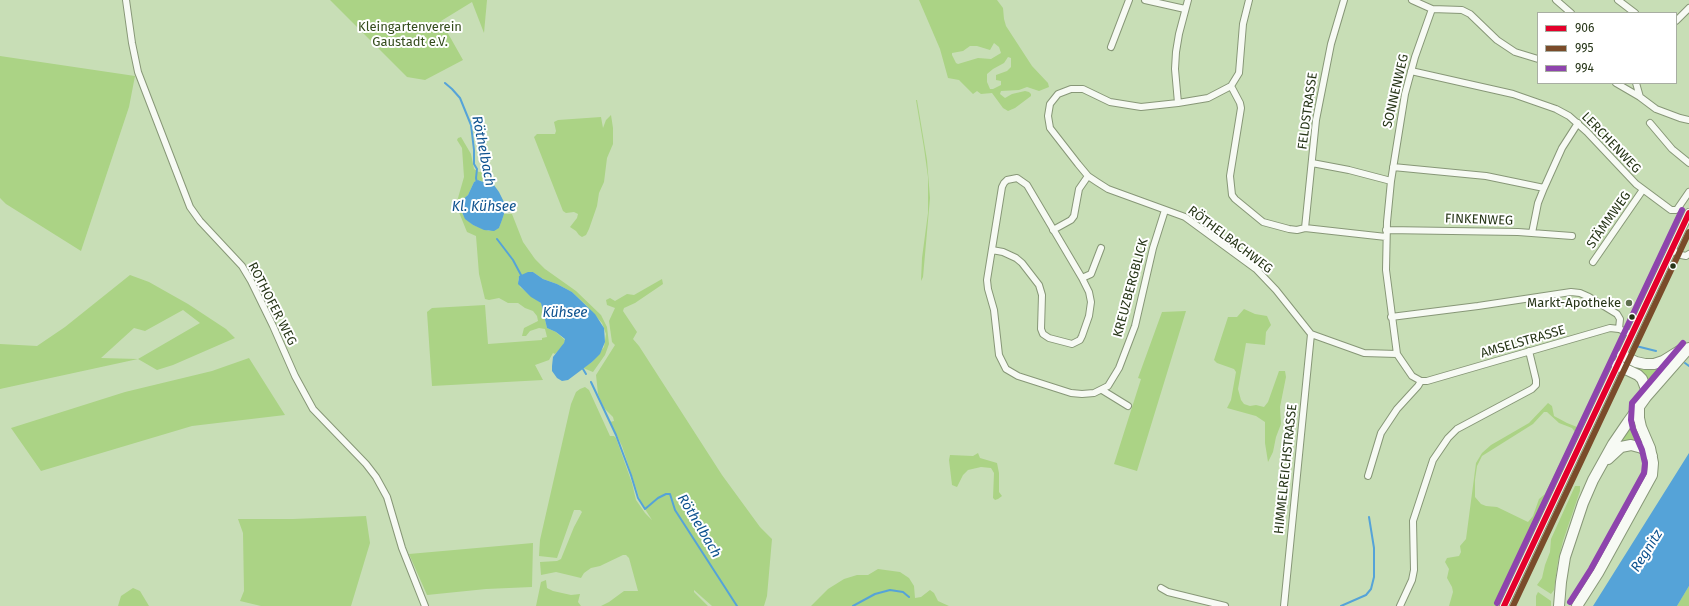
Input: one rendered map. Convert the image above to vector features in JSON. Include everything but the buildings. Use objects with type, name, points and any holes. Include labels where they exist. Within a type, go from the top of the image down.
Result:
[{"type":"main road","points":[[1560,601],[1566,557],[1574,526],[1601,465],[1639,406],[1677,356],[1689,344]]},
{"type":"main road","points":[[1622,355],[1640,363],[1654,364],[1677,356],[1689,348]]},
{"type":"main road","points":[[1617,365],[1642,379],[1646,389],[1646,397]]},
{"type":"main road","points":[[1577,606],[1649,483],[1654,468],[1652,456],[1641,427],[1639,406]]},
{"type":"main road","points":[[1601,465],[1618,450],[1626,446],[1637,446],[1646,450],[1652,456]]},
{"type":"street","name":"ROTHOFER WEG","points":[[126,0],[138,72],[190,207],[200,221],[242,266],[273,326],[294,376],[313,409],[366,464],[376,477],[387,497],[402,548],[425,606]]},
{"type":"street","points":[[1111,47],[1129,0]]},
{"type":"street","points":[[1145,0],[1185,9]]},
{"type":"street","points":[[1188,0],[1176,52],[1175,69],[1178,103],[1208,98],[1231,86],[1239,73],[1243,24],[1249,0]]},
{"type":"street","name":"FELDSTRASSE","points":[[1305,228],[1316,120],[1326,64],[1344,0]]},
{"type":"street","points":[[1412,0],[1432,9],[1462,10],[1470,14],[1497,40],[1515,52],[1537,59]]},
{"type":"street","points":[[1556,0],[1570,12]]},
{"type":"street","points":[[1618,0],[1634,12]]},
{"type":"street","points":[[1677,20],[1689,8]]},
{"type":"street","name":"SONNENWEG","points":[[1391,317],[1386,270],[1386,230],[1390,181],[1400,122],[1411,71],[1432,9]]},
{"type":"street","name":"LERCHENWEG","points":[[1411,71],[1498,90],[1531,99],[1556,109],[1578,123],[1642,191],[1674,211],[1678,208],[1689,192]]},
{"type":"street","points":[[1618,84],[1640,97],[1656,109],[1689,120]]},
{"type":"street","points":[[1636,84],[1640,97]]},
{"type":"street","points":[[1231,86],[1241,108],[1230,176],[1232,195],[1263,222],[1297,230],[1305,228],[1386,237]]},
{"type":"street","name":"RÖTHELBACHWEG","points":[[1178,103],[1141,107],[1125,105],[1110,102],[1077,88],[1058,94],[1050,104],[1050,128],[1088,176],[1108,189],[1185,217],[1256,270],[1276,290],[1311,334]]},
{"type":"street","points":[[1532,233],[1537,206],[1544,188],[1562,148],[1578,123]]},
{"type":"street","points":[[1650,123],[1672,149],[1689,163]]},
{"type":"street","points":[[1312,163],[1348,170],[1390,181]]},
{"type":"street","points":[[1393,166],[1486,176],[1544,188]]},
{"type":"street","points":[[1053,230],[1071,220],[1074,216],[1079,189],[1088,176]]},
{"type":"street","points":[[992,250],[1003,252],[1016,258],[1022,263],[1039,285],[1042,295],[1042,334],[1050,338],[1072,344],[1080,340],[1089,316],[1091,302],[1087,286],[1027,185],[1019,179],[1008,180],[1002,187],[987,280],[994,310],[999,355],[1004,367],[1018,376],[1072,393],[1089,394],[1102,390],[1128,406]]},
{"type":"street","name":"STÄMMWEG","points":[[1593,262],[1642,191]]},
{"type":"street","name":"KREUZBERGBLICK","points":[[1102,390],[1108,386],[1119,368],[1130,339],[1142,298],[1153,248],[1165,210]]},
{"type":"street","points":[[1504,606],[1689,213]]},
{"type":"street","name":"FINKENWEG","points":[[1386,230],[1450,230],[1572,236]]},
{"type":"street","points":[[1082,278],[1091,274],[1101,248]]},
{"type":"street","points":[[1672,250],[1680,256],[1686,256],[1689,254]]},
{"type":"street","points":[[1368,476],[1381,433],[1397,408],[1418,386],[1420,381],[1412,376],[1396,354],[1391,317],[1571,292],[1589,296],[1619,316],[1619,329]]},
{"type":"street","name":"AMSELSTRASSE","points":[[1420,381],[1427,381],[1610,328],[1619,329],[1632,334]]},
{"type":"street","points":[[1311,334],[1364,353],[1396,354]]},
{"type":"street","name":"HIMMELREICHSTRASSE","points":[[1284,606],[1311,334]]},
{"type":"street","points":[[1400,606],[1412,580],[1414,570],[1413,521],[1433,460],[1448,438],[1458,429],[1532,389],[1536,385],[1528,352]]},
{"type":"street","points":[[1161,588],[1168,592],[1225,606]]},
{"type":"green space","name":"Kleingartenverein Gaustadt e.V.","points":[[330,0],[487,0],[484,33],[472,2],[441,21],[463,60],[425,80],[407,77]]},
{"type":"green space","points":[[919,0],[997,0],[1003,8],[1006,26],[1032,66],[1048,83],[1049,87],[1039,91],[1027,87],[1019,90],[1001,91],[1000,94],[1005,98],[1012,94],[1025,91],[1031,94],[1031,96],[1015,108],[1008,111],[1003,108],[992,93],[981,94],[977,91],[973,94],[959,80],[948,78],[940,49]],"holes":[[[994,43],[999,47],[1001,53],[991,59],[978,58],[958,64],[952,55],[952,53],[963,51],[970,46],[977,46],[990,50]],[[1008,57],[1011,58],[1011,67],[1007,71],[996,75],[996,80],[1001,81],[1001,85],[990,89],[987,82],[987,74],[1004,63]]]},
{"type":"green space","points":[[0,56],[135,76],[129,107],[81,251],[6,204],[0,198]]},
{"type":"green space","points":[[916,100],[927,160],[930,198],[923,277],[921,281],[922,258],[928,213],[928,177]]},
{"type":"green space","points":[[611,115],[613,144],[607,158],[604,182],[599,193],[597,206],[589,229],[586,235],[582,237],[570,227],[577,218],[578,214],[574,212],[566,213],[563,211],[534,137],[537,134],[555,134],[556,131],[554,122],[558,120],[601,117],[603,128],[606,120]]},
{"type":"green space","points":[[461,137],[471,154],[474,169],[479,172],[485,171],[488,173],[490,181],[486,183],[479,180],[474,182],[468,195],[461,201],[460,209],[463,215],[473,225],[489,231],[499,228],[504,214],[512,214],[523,242],[535,259],[545,269],[576,291],[601,315],[607,327],[609,344],[605,355],[593,372],[583,368],[592,362],[604,347],[606,334],[602,323],[572,292],[543,279],[533,272],[519,277],[518,280],[520,287],[541,303],[547,328],[556,332],[565,340],[563,346],[555,354],[553,353],[549,360],[535,365],[543,380],[432,386],[427,312],[432,308],[485,305],[488,344],[542,340],[542,338],[547,337],[545,329],[539,328],[530,331],[526,336],[522,336],[524,328],[538,321],[537,316],[533,311],[518,303],[508,303],[499,298],[489,300],[485,299],[479,274],[476,236],[467,232],[456,205],[464,177],[462,148],[457,140]]},
{"type":"green space","points":[[130,275],[149,282],[188,304],[226,329],[235,338],[173,365],[157,370],[138,359],[0,389],[0,344],[37,346],[65,327]],"holes":[[[183,310],[200,323],[138,359],[101,358],[134,328],[145,331]]]},
{"type":"green space","points":[[662,279],[663,284],[635,303],[624,308],[623,311],[637,332],[633,339],[722,475],[760,527],[772,539],[767,596],[764,606],[712,606],[694,590],[694,592],[708,606],[601,606],[624,591],[638,591],[629,558],[626,555],[600,566],[591,568],[584,573],[581,578],[556,572],[541,575],[540,562],[557,561],[561,559],[582,512],[580,510],[574,510],[557,558],[539,556],[540,540],[571,404],[576,392],[580,389],[585,387],[589,390],[610,436],[614,436],[616,438],[632,483],[636,500],[652,520],[641,503],[622,446],[610,422],[614,421],[613,417],[604,408],[598,394],[596,375],[615,345],[612,342],[609,321],[615,308],[607,305],[606,300],[610,298],[615,301],[627,294],[634,295]]},
{"type":"green space","points":[[1244,309],[1255,314],[1267,316],[1271,325],[1266,332],[1265,345],[1246,343],[1238,389],[1241,400],[1244,404],[1250,406],[1256,405],[1264,407],[1268,402],[1279,371],[1285,371],[1286,377],[1280,407],[1281,424],[1276,437],[1273,452],[1268,462],[1265,443],[1265,422],[1256,416],[1227,408],[1231,400],[1236,372],[1234,369],[1217,363],[1214,360],[1228,317],[1237,317]]},
{"type":"green space","points":[[1186,311],[1137,471],[1114,464],[1141,379],[1138,378],[1162,312]]},
{"type":"green space","points":[[249,358],[285,415],[192,426],[41,471],[11,428],[125,392],[212,371]]},
{"type":"green space","points":[[1665,363],[1666,366],[1664,369],[1649,386],[1627,364]]},
{"type":"green space","points":[[1548,403],[1552,406],[1554,416],[1577,427],[1585,414],[1586,418],[1513,568],[1497,606],[1449,606],[1453,592],[1447,578],[1449,569],[1445,562],[1447,558],[1459,556],[1461,552],[1460,546],[1466,539],[1476,463],[1482,453],[1491,445],[1529,423]],"holes":[[[1544,412],[1547,412],[1559,423],[1572,428],[1575,432],[1545,494],[1539,499],[1533,516],[1528,522],[1497,507],[1481,504],[1475,497],[1475,480],[1477,466],[1482,456],[1533,424]]]},
{"type":"green space","points":[[1635,421],[1646,446],[1624,442],[1621,439]]},
{"type":"green space","points":[[978,453],[980,458],[997,463],[999,473],[999,492],[1002,496],[998,499],[995,500],[993,498],[994,473],[991,468],[981,467],[968,470],[963,475],[957,487],[952,485],[949,460],[950,455],[973,456]]},
{"type":"green space","points":[[1575,486],[1580,486],[1580,491],[1563,541],[1558,561],[1554,590],[1551,594],[1537,585],[1542,578],[1550,552],[1551,539]]},
{"type":"green space","points":[[366,516],[370,543],[351,606],[261,606],[240,601],[244,591],[243,533],[238,519],[293,519]]},
{"type":"green space","points":[[533,543],[532,587],[486,589],[427,595],[409,554]]},
{"type":"green space","points":[[878,569],[900,572],[909,578],[914,586],[915,598],[921,597],[930,590],[934,593],[938,601],[949,606],[811,606],[828,589],[844,579],[857,575],[868,575]]},
{"type":"green space","points":[[546,580],[547,588],[553,591],[571,595],[580,594],[578,602],[581,606],[536,606],[541,582]]},
{"type":"green space","points":[[1689,586],[1689,606],[1677,606],[1681,599]]},
{"type":"green space","points":[[133,588],[140,591],[149,606],[118,606],[121,596]]},
{"type":"green space","points":[[1538,592],[1551,601],[1551,606],[1536,606],[1536,596]]},
{"type":"water","name":"Kl. Kühsee","points":[[478,180],[486,183],[491,181],[504,202],[504,214],[502,220],[499,228],[494,231],[484,230],[473,225],[465,219],[461,210],[461,201],[468,195],[474,182]]},
{"type":"water","name":"Kühsee","points":[[528,272],[533,272],[543,279],[572,292],[595,314],[604,328],[605,342],[600,354],[568,380],[562,381],[557,378],[552,371],[553,357],[564,343],[565,339],[556,332],[547,328],[541,303],[531,297],[518,284],[519,276]]},
{"type":"water","name":"Regnitz","points":[[1689,453],[1689,586],[1677,606],[1593,606]]},
{"type":"waterway","name":"Röthelbach","points":[[445,83],[460,98],[471,125],[474,164],[477,169],[477,183]]},
{"type":"waterway","name":"Röthelbach","points":[[497,239],[513,260],[521,275]]},
{"type":"waterway","points":[[1636,346],[1656,351]]},
{"type":"waterway","points":[[1685,363],[1689,366]]},
{"type":"waterway","name":"Röthelbach","points":[[583,369],[586,374]]},
{"type":"waterway","name":"Röthelbach","points":[[591,382],[616,435],[638,498],[645,509],[658,498],[666,494],[670,494],[675,510],[737,606]]},
{"type":"waterway","points":[[1341,606],[1366,595],[1371,589],[1374,577],[1374,548],[1369,517]]},
{"type":"waterway","name":"Röthelbach","points":[[853,606],[875,594],[890,590],[903,592],[909,597]]},
{"type":"transit line","name":"994","points":[[1497,603],[1682,210]]},
{"type":"transit line","name":"906","points":[[1504,606],[1689,213]]},
{"type":"transit line","name":"995","points":[[1513,606],[1689,232]]},
{"type":"transit line","name":"994","points":[[1570,602],[1591,569],[1644,473],[1645,463],[1642,450],[1633,429],[1631,420],[1632,403],[1683,343]]},
{"type":"place","name":"Markt-Apotheke","points":[[1629,303]]}]
